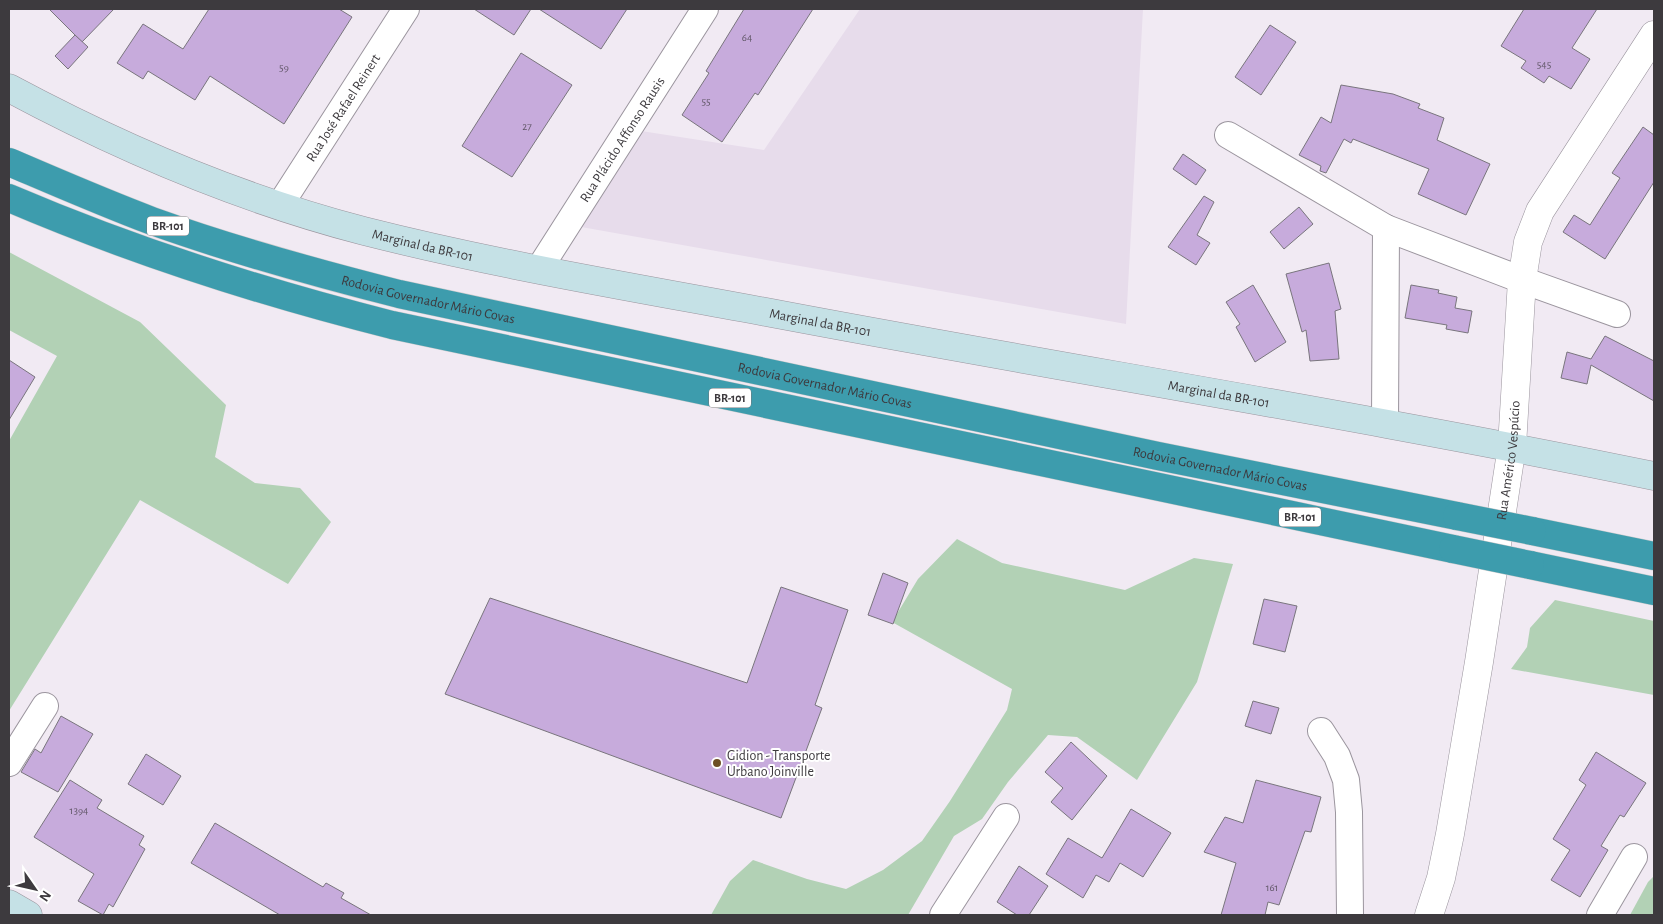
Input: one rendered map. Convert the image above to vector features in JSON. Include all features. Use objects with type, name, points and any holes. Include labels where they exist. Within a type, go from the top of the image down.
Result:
[{"type":"highway","name":"Rodovia Governador Mário Covas","points":[[9,162],[151,220],[212,241],[333,278],[399,294],[1148,454],[1654,556]]},
{"type":"highway","name":"BR-101","points":[[9,198],[137,249],[231,281],[392,325],[1654,591]]},
{"type":"main road","name":"Marginal da BR-101","points":[[9,88],[129,147],[280,205],[362,230],[539,269],[976,352],[1512,446],[1654,476]]},
{"type":"main road","points":[[9,904],[28,915]]},
{"type":"street","name":"Rua José Rafael Reinert","points":[[280,205],[406,9]]},
{"type":"street","name":"Rua Plácido Affonso Rausis","points":[[539,269],[705,9]]},
{"type":"street","name":"Rua Américo Vespúcio","points":[[1429,915],[1441,878],[1450,834],[1480,662],[1512,446],[1522,280],[1528,242],[1540,211],[1654,35]]},
{"type":"street","points":[[1228,134],[1386,228],[1617,314]]},
{"type":"street","points":[[1385,423],[1386,228]]},
{"type":"street","points":[[9,763],[45,706]]},
{"type":"street","points":[[1321,731],[1337,756],[1346,780],[1349,812],[1350,915]]},
{"type":"street","points":[[943,915],[1006,817]]},
{"type":"street","points":[[1600,915],[1634,857]]},
{"type":"shaded area","points":[[860,9],[1143,9],[1126,324],[570,225],[641,131],[764,150]]},
{"type":"green space","points":[[9,252],[140,322],[226,405],[215,457],[255,483],[300,488],[331,522],[288,584],[140,500],[9,711],[9,441],[57,356],[9,330]]},
{"type":"green space","points":[[957,539],[1002,563],[1125,590],[1194,558],[1233,564],[1197,682],[1137,780],[1077,737],[1048,735],[1008,782],[982,819],[954,836],[908,915],[711,915],[730,881],[753,860],[807,879],[846,889],[883,870],[922,841],[950,801],[1007,710],[1012,689],[892,622],[918,579]]},
{"type":"green space","points":[[1555,600],[1654,621],[1654,695],[1511,669],[1527,647],[1530,628]]},
{"type":"green space","points":[[1654,876],[1654,915],[1630,915],[1648,882]]},
{"type":"building","points":[[49,9],[114,9],[82,42]]},
{"type":"building","points":[[209,9],[339,9],[352,17],[284,124],[210,76],[195,100],[148,71],[143,79],[117,63],[143,24],[183,49]]},
{"type":"building","points":[[474,9],[531,9],[514,35]]},
{"type":"building","points":[[539,9],[627,9],[601,49]]},
{"type":"building","points":[[744,9],[813,9],[758,95],[755,93],[722,142],[682,115],[709,73],[706,71]]},
{"type":"building","points":[[1524,9],[1597,9],[1572,48],[1590,59],[1571,89],[1549,76],[1544,83],[1521,68],[1526,61],[1501,46]]},
{"type":"building","points":[[1270,25],[1296,42],[1261,95],[1235,77]]},
{"type":"building","points":[[75,35],[88,47],[68,69],[55,56]]},
{"type":"building","points":[[521,53],[572,85],[512,177],[462,146]]},
{"type":"building","points":[[1341,85],[1393,94],[1420,104],[1418,108],[1444,118],[1437,140],[1490,164],[1466,215],[1418,194],[1429,169],[1353,139],[1351,143],[1344,139],[1326,173],[1320,171],[1321,166],[1299,155],[1321,117],[1331,123]]},
{"type":"building","points":[[1643,127],[1654,135],[1654,182],[1605,259],[1563,232],[1574,215],[1590,225],[1620,178],[1612,173]]},
{"type":"building","points":[[1183,154],[1206,170],[1196,185],[1173,169]]},
{"type":"building","points":[[1204,196],[1214,202],[1197,235],[1210,243],[1196,265],[1168,247]]},
{"type":"building","points":[[1299,207],[1313,224],[1284,249],[1270,232]]},
{"type":"building","points":[[1329,263],[1341,309],[1335,311],[1339,359],[1310,361],[1306,330],[1302,332],[1286,274]]},
{"type":"building","points":[[1253,285],[1286,342],[1255,362],[1236,327],[1240,324],[1226,302]]},
{"type":"building","points":[[1411,285],[1439,290],[1438,293],[1457,297],[1455,308],[1472,311],[1468,333],[1446,329],[1447,325],[1405,318]]},
{"type":"building","points":[[1605,336],[1654,361],[1654,401],[1591,365],[1587,384],[1561,378],[1567,352],[1591,359]]},
{"type":"building","points":[[9,360],[35,377],[9,420]]},
{"type":"building","points":[[883,573],[908,583],[893,624],[868,615]]},
{"type":"building","name":"Gidion - Transporte Urbano Joinville","points":[[781,587],[848,610],[815,705],[822,708],[781,818],[445,694],[490,598],[747,683]]},
{"type":"building","points":[[1264,599],[1297,606],[1285,652],[1253,644]]},
{"type":"building","points":[[1253,701],[1279,708],[1271,734],[1245,726]]},
{"type":"building","points":[[61,716],[93,734],[58,792],[21,772],[35,749],[41,753]]},
{"type":"building","points":[[1071,742],[1107,776],[1072,820],[1051,802],[1063,788],[1045,772]]},
{"type":"building","points":[[1596,752],[1646,783],[1624,817],[1620,815],[1601,846],[1608,850],[1580,897],[1551,880],[1570,850],[1553,839],[1586,785],[1579,780]]},
{"type":"building","points":[[146,754],[181,776],[163,805],[128,784]]},
{"type":"building","points":[[70,780],[102,800],[97,808],[144,836],[139,845],[145,849],[113,907],[109,904],[103,915],[78,901],[94,874],[34,837]]},
{"type":"building","points":[[1256,780],[1321,797],[1311,832],[1305,831],[1279,905],[1268,902],[1265,915],[1221,915],[1236,863],[1204,852],[1225,817],[1243,823]]},
{"type":"building","points":[[1131,809],[1171,833],[1143,877],[1120,863],[1109,882],[1096,875],[1083,898],[1046,874],[1068,838],[1102,858]]},
{"type":"building","points":[[215,823],[323,887],[326,883],[344,893],[341,898],[371,915],[280,915],[191,863]]},
{"type":"building","points":[[1019,866],[1048,886],[1029,915],[1017,915],[997,902]]},
{"type":"place","name":"Gidion - Transporte Urbano Joinville","points":[[717,763]]}]
